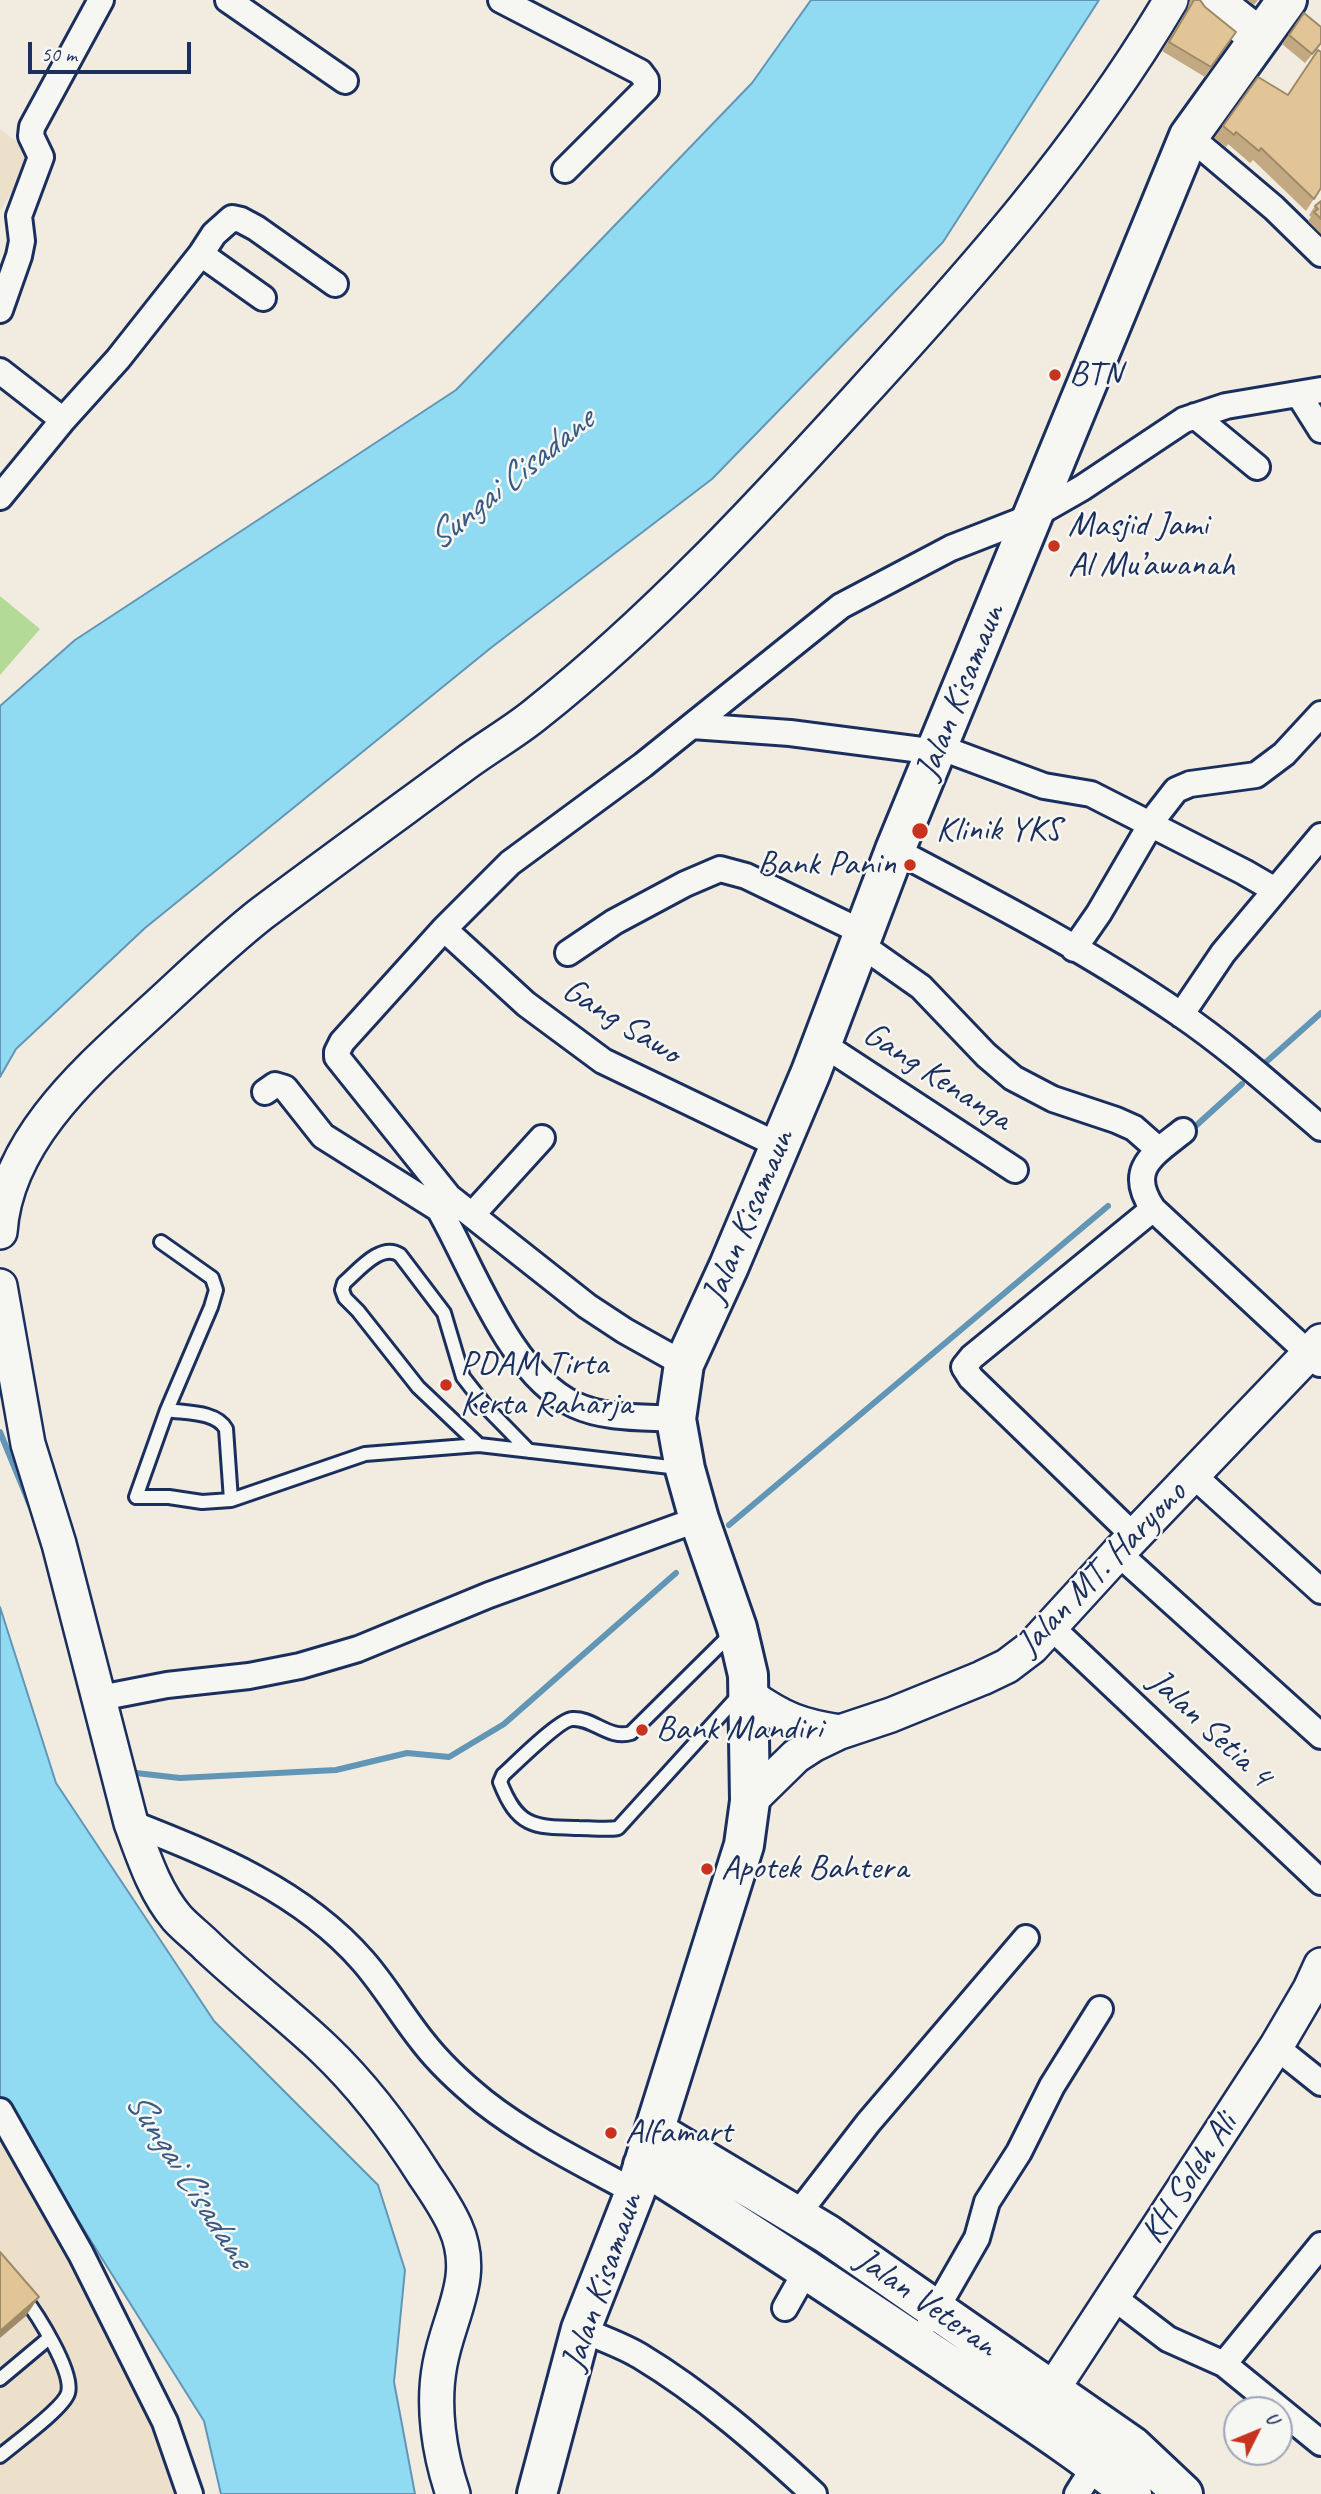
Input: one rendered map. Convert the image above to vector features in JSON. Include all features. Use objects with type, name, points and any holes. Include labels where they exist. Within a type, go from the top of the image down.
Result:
[{"type":"main road","points":[[1212,0],[1259,37]]},
{"type":"main road","name":"Jalan Kisamaun","points":[[537,2494],[581,2329],[644,2163],[744,1845],[750,1801],[749,1690],[737,1628],[699,1519],[685,1469],[676,1419],[684,1364],[780,1146],[895,850],[1189,136],[1287,0]]},
{"type":"main road","name":"Jalan Veteran","points":[[644,2163],[797,2215],[1132,2446],[1183,2494]]},
{"type":"main road","name":"Jalan Veteran","points":[[644,2163],[916,2343],[1086,2480],[1132,2494]]},
{"type":"street","points":[[0,310],[19,256],[22,241],[19,216],[41,157],[31,136],[32,127],[101,0]]},
{"type":"street","points":[[501,0],[640,72],[646,80],[646,89],[565,170]]},
{"type":"street","points":[[0,1232],[1,1208],[5,1196],[34,1137],[65,1097],[141,1021],[231,937],[534,715],[673,593],[759,504],[902,350],[1028,207],[1136,60],[1171,0]]},
{"type":"street","points":[[235,2],[345,81]]},
{"type":"street","points":[[1189,136],[1274,208],[1321,254]]},
{"type":"street","points":[[0,497],[63,420],[118,359],[210,240],[232,218],[241,220],[335,284]]},
{"type":"street","points":[[201,254],[262,298]]},
{"type":"street","points":[[0,371],[63,420]]},
{"type":"street","points":[[676,1419],[610,1415],[573,1405],[554,1390],[519,1354],[477,1286],[454,1235],[444,1203],[337,1057],[342,1042],[444,929],[510,863],[643,765],[849,601],[951,548],[1033,516],[1195,416],[1226,406],[1310,393],[1321,430]]},
{"type":"street","points":[[1195,416],[1257,467]]},
{"type":"street","points":[[1074,949],[1099,913],[1155,817],[1176,790],[1191,784],[1256,775],[1284,754],[1321,714]]},
{"type":"street","points":[[692,726],[790,733],[938,750],[1044,786],[1091,794],[1275,890]]},
{"type":"street","points":[[895,850],[1027,920],[1181,1015],[1321,1128]]},
{"type":"street","points":[[1181,1015],[1223,953],[1275,890],[1316,853]]},
{"type":"street","points":[[568,953],[600,930],[685,884],[720,869],[746,876],[861,938],[921,987],[986,1055],[1013,1077],[1053,1099],[1134,1128],[1159,1150]]},
{"type":"street","name":"Gang Sawo","points":[[444,929],[526,1004],[603,1061],[780,1146]]},
{"type":"street","name":"Gang Kenanga","points":[[821,1043],[1015,1170]]},
{"type":"street","points":[[265,1092],[275,1085],[285,1088],[323,1136],[444,1203],[472,1215],[595,1312],[684,1364]]},
{"type":"street","points":[[1182,1131],[1149,1159],[1141,1173],[1141,1185],[1153,1209],[1317,1353]]},
{"type":"street","points":[[472,1215],[542,1138]]},
{"type":"street","points":[[1153,1209],[972,1357],[964,1367],[971,1378],[1126,1544],[1321,1737]]},
{"type":"street","points":[[0,1286],[29,1444],[59,1544],[131,1823],[148,1867],[177,1918],[352,2078],[409,2150],[455,2226],[464,2252],[465,2269],[439,2364],[436,2405],[438,2430],[453,2494]]},
{"type":"street","name":"Jalan MT. Haryono","points":[[750,1801],[796,1756],[840,1732],[891,1715],[1007,1666],[1032,1647],[1126,1544],[1317,1353]]},
{"type":"street","points":[[1193,1475],[1321,1591]]},
{"type":"street","points":[[100,1698],[167,1685],[249,1676],[300,1666],[358,1649],[489,1595],[699,1519]]},
{"type":"street","name":"Jalan Setia 4","points":[[1051,1627],[1321,1882]]},
{"type":"street","name":"Jalan MT. Haryono","points":[[749,1690],[770,1710],[798,1724],[840,1732]]},
{"type":"street","points":[[131,1823],[271,1886],[337,1934],[361,1959],[424,2044],[483,2101],[517,2126],[564,2154],[644,2163]]},
{"type":"street","points":[[797,2215],[868,2123],[1026,1938]]},
{"type":"street","name":"KH Soleh Ali","points":[[1052,2390],[1276,2047],[1321,1965]]},
{"type":"street","points":[[916,2343],[977,2238],[987,2202],[1019,2152],[1052,2086],[1100,2008]]},
{"type":"street","points":[[1276,2047],[1317,2071]]},
{"type":"street","points":[[0,2111],[82,2254],[165,2422],[190,2494]]},
{"type":"street","points":[[1224,2364],[1321,2245]]},
{"type":"street","points":[[785,2308],[807,2269]]},
{"type":"street","points":[[1113,2297],[1168,2339],[1224,2364],[1321,2443]]},
{"type":"street","points":[[581,2329],[638,2355],[673,2379],[775,2459],[814,2494]]},
{"type":"lane","points":[[161,1242],[212,1278],[216,1290],[167,1410],[136,1497],[170,1497],[202,1502],[231,1500],[365,1454],[479,1445],[685,1469]]},
{"type":"lane","points":[[479,1445],[418,1387],[345,1298],[342,1290],[344,1283],[384,1251],[393,1250],[400,1255],[444,1313],[463,1377],[488,1409],[529,1451]]},
{"type":"lane","points":[[167,1410],[213,1417],[224,1424],[231,1500]]},
{"type":"lane","points":[[737,1628],[631,1733],[616,1734],[575,1718],[560,1723],[503,1775],[500,1782],[505,1795],[522,1818],[539,1827],[618,1828],[749,1690]]},
{"type":"lane","points":[[0,2456],[58,2407],[68,2395],[69,2379],[43,2323],[15,2284]]},
{"type":"lane","points":[[0,2379],[49,2338]]},
{"type":"shaded area","points":[[0,129],[35,155],[0,211]]},
{"type":"shaded area","points":[[0,2124],[164,2399],[205,2494],[0,2494]]},
{"type":"green space","points":[[0,596],[40,629],[0,675]]},
{"type":"water","name":"Sungai Cisadane","points":[[811,0],[1099,0],[943,242],[712,479],[492,647],[145,928],[16,1049],[0,1077],[0,706],[75,640],[456,390],[752,83]]},
{"type":"water","name":"Sungai Cisadane","points":[[0,1607],[56,1783],[214,2021],[378,2185],[405,2270],[394,2382],[415,2494],[221,2494],[204,2421],[0,2096]]},
{"type":"building","points":[[1194,0],[1200,0],[1236,32],[1211,67],[1169,42]]},
{"type":"building","points":[[1304,13],[1321,27],[1321,43],[1312,54],[1289,35]]},
{"type":"building","points":[[1318,50],[1321,52],[1321,188],[1314,199],[1261,148],[1259,151],[1236,132],[1234,135],[1223,126],[1258,77],[1288,95]]},
{"type":"building","points":[[1321,201],[1321,219],[1314,212],[1318,209],[1315,206]]},
{"type":"building","points":[[0,2252],[39,2297],[0,2331]]},
{"type":"waterway","points":[[1265,1063],[1321,1013]]},
{"type":"waterway","points":[[1189,1132],[1242,1084]]},
{"type":"waterway","points":[[729,1525],[1108,1206]]},
{"type":"waterway","points":[[0,1432],[30,1505]]},
{"type":"waterway","points":[[136,1773],[180,1778],[336,1770],[407,1753],[449,1757],[504,1724],[676,1573]]},
{"type":"place","name":"BTN","points":[[1055,375]]},
{"type":"place","name":"Masjid Jami Al Mu’awanah","points":[[1054,546]]},
{"type":"place","name":"Klinik YKS","points":[[920,831]]},
{"type":"place","name":"Bank Panin","points":[[910,865]]},
{"type":"place","name":"PDAM Tirta Kerta Raharja","points":[[446,1385]]},
{"type":"place","name":"Bank Mandiri","points":[[642,1730]]},
{"type":"place","name":"Apotek Bahtera","points":[[707,1869]]},
{"type":"place","name":"Alfamart","points":[[611,2133]]}]
